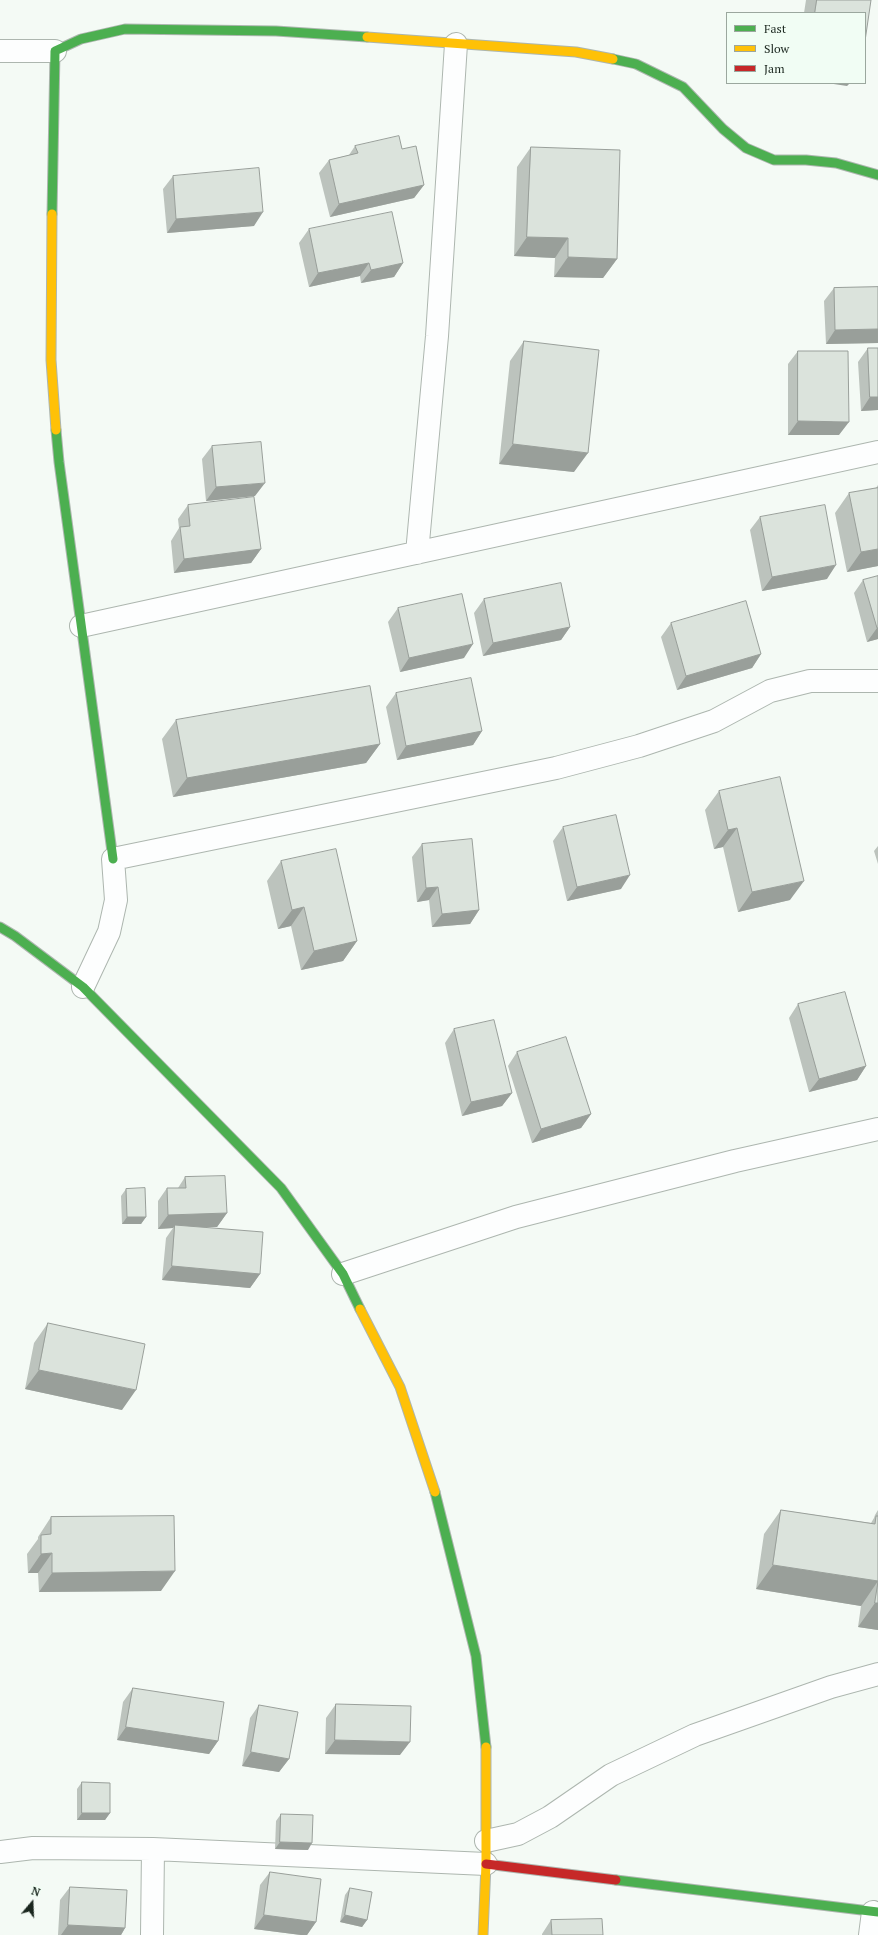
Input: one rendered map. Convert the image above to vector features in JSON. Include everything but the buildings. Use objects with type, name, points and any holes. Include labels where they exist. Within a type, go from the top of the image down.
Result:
[{"type":"street","points":[[0,51],[56,51],[81,39],[125,29],[276,31],[576,52],[636,64],[683,87],[723,129],[746,148],[774,160],[806,160],[836,163],[878,175]]},
{"type":"street","points":[[417,553],[438,336],[456,44]]},
{"type":"street","points":[[56,51],[53,99],[50,360],[59,462],[113,858],[116,900],[109,932],[83,987]]},
{"type":"street","points":[[81,626],[878,452]]},
{"type":"street","points":[[113,858],[556,768],[639,746],[714,721],[770,691],[810,681],[878,681]]},
{"type":"street","points":[[0,927],[16,936],[83,987],[206,1110],[281,1188],[344,1274],[400,1387],[439,1505],[476,1656],[486,1745],[486,1864],[483,1935]]},
{"type":"street","points":[[344,1274],[516,1217],[735,1161],[878,1129]]},
{"type":"street","points":[[486,1841],[518,1834],[550,1817],[611,1775],[695,1735],[831,1686],[878,1674]]},
{"type":"street","points":[[0,1852],[33,1848],[153,1849],[486,1864],[875,1912],[870,1935]]},
{"type":"street","points":[[152,1935],[153,1849]]},
{"type":"traffic: fast","points":[[52,214],[55,51],[81,39],[125,29],[276,31],[367,37]]},
{"type":"traffic: fast","points":[[613,59],[636,64],[683,87],[723,129],[746,148],[774,160],[806,160],[836,163],[878,175]]},
{"type":"traffic: fast","points":[[56,430],[59,462],[113,859]]},
{"type":"traffic: fast","points":[[0,927],[15,936],[83,987],[281,1188],[343,1274],[360,1309]]},
{"type":"traffic: fast","points":[[435,1492],[476,1656],[486,1747]]},
{"type":"traffic: fast","points":[[616,1880],[878,1912]]},
{"type":"traffic: slow","points":[[367,37],[576,52],[613,59]]},
{"type":"traffic: slow","points":[[52,214],[51,360],[56,430]]},
{"type":"traffic: slow","points":[[360,1309],[400,1387],[435,1492]]},
{"type":"traffic: slow","points":[[483,1935],[486,1864],[486,1747]]},
{"type":"traffic: jam","points":[[486,1864],[616,1880]]}]
